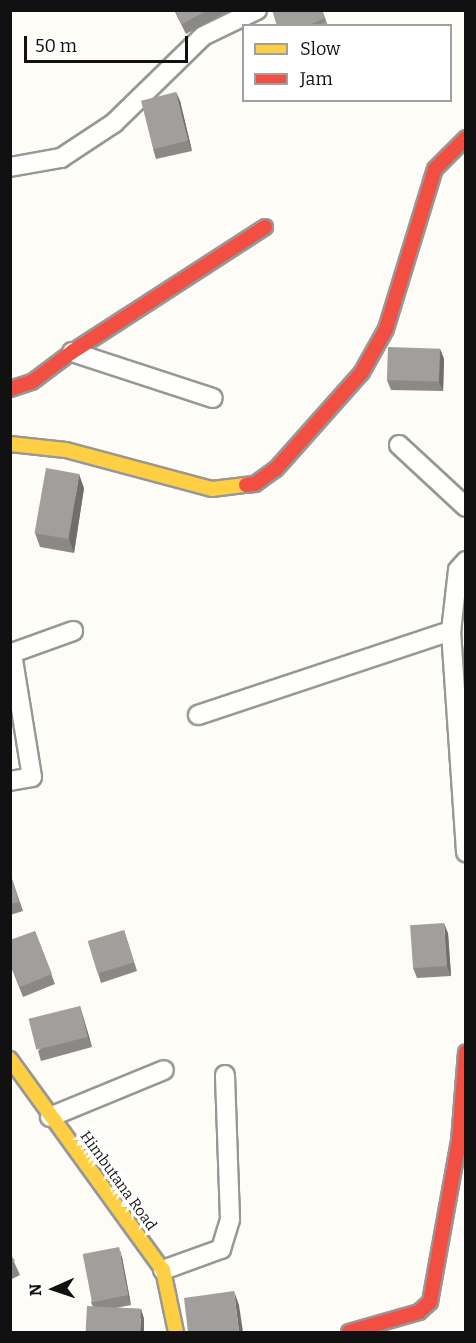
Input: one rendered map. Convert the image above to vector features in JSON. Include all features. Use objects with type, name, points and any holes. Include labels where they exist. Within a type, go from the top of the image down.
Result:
[{"type":"street","points":[[10,167],[61,159],[114,123],[203,36],[257,10]]},
{"type":"street","points":[[10,444],[66,450],[212,489],[255,484],[276,470],[362,372],[386,329],[435,169],[465,138]]},
{"type":"street","points":[[10,389],[32,382],[72,352],[265,226]]},
{"type":"street","points":[[72,352],[213,398]]},
{"type":"street","points":[[399,445],[465,507]]},
{"type":"street","points":[[465,561],[458,570],[452,631],[465,852]]},
{"type":"street","points":[[10,781],[32,777],[12,653],[73,631]]},
{"type":"street","points":[[198,715],[452,631]]},
{"type":"street","points":[[349,1332],[418,1312],[430,1302],[459,1141],[465,1052]]},
{"type":"street","name":"Himbutana Road","points":[[10,1059],[163,1270],[176,1332]]},
{"type":"street","points":[[50,1117],[164,1070]]},
{"type":"street","points":[[163,1270],[221,1249],[230,1219],[225,1075]]},
{"type":"building","points":[[175,10],[208,10],[182,24]]},
{"type":"building","points":[[272,10],[322,10],[325,18],[312,24],[276,24]]},
{"type":"building","points":[[176,92],[188,141],[153,149],[141,101]]},
{"type":"building","points":[[388,347],[440,349],[439,382],[387,380]]},
{"type":"building","points":[[46,468],[79,474],[68,539],[35,533]]},
{"type":"building","points":[[10,874],[19,902],[10,904]]},
{"type":"building","points":[[444,923],[447,966],[413,968],[410,925]]},
{"type":"building","points":[[124,930],[134,963],[98,974],[88,941]]},
{"type":"building","points":[[35,931],[52,974],[20,987],[10,963],[10,940]]},
{"type":"building","points":[[80,1006],[88,1037],[36,1050],[29,1019]]},
{"type":"building","points":[[119,1247],[128,1295],[92,1302],[83,1254]]},
{"type":"building","points":[[10,1253],[15,1261],[10,1263]]},
{"type":"building","points":[[234,1291],[239,1332],[188,1332],[184,1298]]},
{"type":"building","points":[[87,1306],[141,1309],[140,1332],[86,1332]]},
{"type":"traffic: slow","points":[[10,444],[66,450],[212,489],[246,485]]},
{"type":"traffic: slow","points":[[10,1059],[163,1270],[176,1332]]},
{"type":"traffic: jam","points":[[246,485],[255,484],[276,469],[362,372],[386,329],[435,169],[466,138]]},
{"type":"traffic: jam","points":[[10,389],[32,382],[72,352],[265,227]]},
{"type":"traffic: jam","points":[[349,1332],[419,1312],[430,1302],[459,1141],[466,1052]]}]
